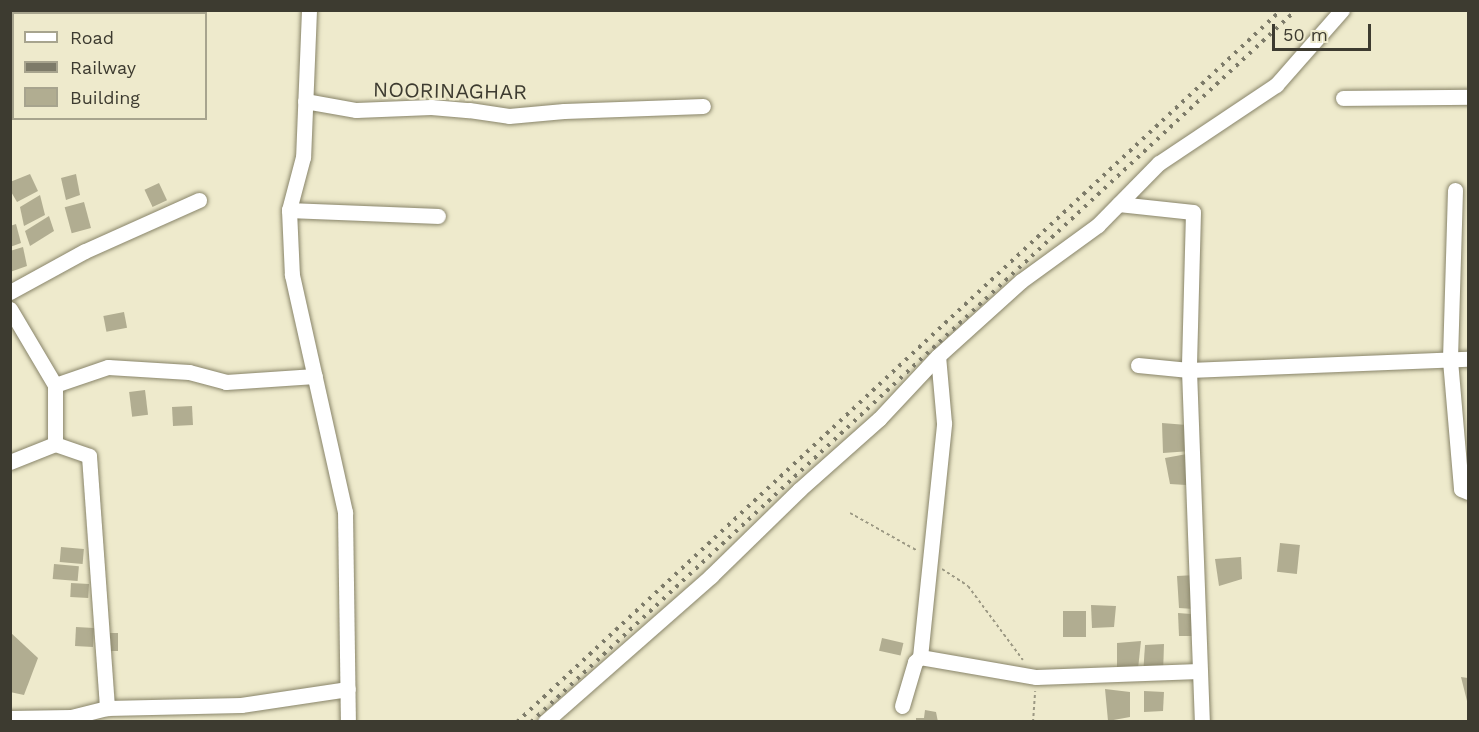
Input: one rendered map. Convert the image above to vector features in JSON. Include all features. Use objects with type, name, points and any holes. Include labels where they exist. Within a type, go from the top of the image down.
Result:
[{"type":"street","points":[[309,10],[303,157],[289,210],[292,275],[345,512],[348,722]]},
{"type":"street","points":[[545,722],[711,576],[799,490],[879,419],[938,356],[1021,281],[1098,225],[1159,163],[1276,85],[1342,10]]},
{"type":"street","points":[[1343,98],[1468,97]]},
{"type":"street","name":"NOORINAGHAR","points":[[305,100],[356,110],[430,107],[509,116],[564,111],[703,106]]},
{"type":"street","points":[[1455,190],[1450,360],[1461,489],[1468,492]]},
{"type":"street","points":[[10,292],[86,251],[199,200]]},
{"type":"street","points":[[1119,204],[1193,212],[1189,370],[1202,722]]},
{"type":"street","points":[[289,210],[438,216]]},
{"type":"street","points":[[10,309],[55,385],[55,444]]},
{"type":"street","points":[[902,706],[915,662],[920,657],[928,559],[944,423],[938,356]]},
{"type":"street","points":[[1138,365],[1189,370],[1468,359]]},
{"type":"street","points":[[55,385],[108,367],[189,372],[226,382],[315,376]]},
{"type":"street","points":[[10,462],[55,444],[89,456],[107,708]]},
{"type":"street","points":[[920,657],[1036,677],[1199,671]]},
{"type":"street","points":[[10,718],[71,717],[107,708],[241,705],[348,689]]},
{"type":"path","points":[[850,513],[909,545],[968,586],[992,622],[1036,677],[1033,722]]},
{"type":"building","points":[[30,174],[38,191],[17,202],[10,190],[10,182]]},
{"type":"building","points":[[76,174],[80,195],[66,200],[61,178]]},
{"type":"building","points":[[159,183],[167,200],[153,207],[144,190]]},
{"type":"building","points":[[40,195],[45,215],[24,226],[20,207]]},
{"type":"building","points":[[84,202],[91,228],[72,233],[65,207]]},
{"type":"building","points":[[49,216],[54,231],[30,246],[25,231]]},
{"type":"building","points":[[16,224],[21,243],[10,247],[10,226]]},
{"type":"building","points":[[23,247],[27,266],[10,272],[10,251]]},
{"type":"building","points":[[124,312],[127,328],[106,332],[103,316]]},
{"type":"building","points":[[145,390],[148,415],[132,417],[129,392]]},
{"type":"building","points":[[192,406],[193,425],[173,426],[172,407]]},
{"type":"building","points":[[1162,423],[1187,425],[1191,451],[1163,453]]},
{"type":"building","points":[[1187,454],[1186,485],[1170,484],[1165,458]]},
{"type":"building","points":[[1280,543],[1300,545],[1297,574],[1277,572]]},
{"type":"building","points":[[61,547],[84,549],[83,564],[60,562]]},
{"type":"building","points":[[1241,557],[1242,579],[1219,586],[1215,559]]},
{"type":"building","points":[[54,564],[79,566],[78,581],[53,579]]},
{"type":"building","points":[[1196,575],[1194,609],[1179,608],[1177,576]]},
{"type":"building","points":[[71,583],[89,584],[88,598],[70,597]]},
{"type":"building","points":[[1091,605],[1116,606],[1114,627],[1092,628]]},
{"type":"building","points":[[1063,611],[1086,611],[1086,637],[1063,637]]},
{"type":"building","points":[[1178,613],[1191,614],[1193,636],[1179,636]]},
{"type":"building","points":[[76,627],[94,628],[93,647],[75,646]]},
{"type":"building","points":[[10,632],[38,658],[24,695],[10,692]]},
{"type":"building","points":[[101,633],[118,633],[118,651],[101,651]]},
{"type":"building","points":[[882,638],[903,643],[901,656],[879,651]]},
{"type":"building","points":[[1141,641],[1138,669],[1117,669],[1117,643]]},
{"type":"building","points":[[1164,644],[1163,674],[1143,675],[1145,645]]},
{"type":"building","points":[[1461,677],[1468,678],[1468,701],[1467,701]]},
{"type":"building","points":[[1105,689],[1130,692],[1130,717],[1108,721]]},
{"type":"building","points":[[1144,691],[1164,692],[1163,711],[1144,712]]},
{"type":"building","points":[[925,710],[936,712],[938,722],[916,722],[916,718],[924,718]]},
{"type":"railway","points":[[517,722],[1281,10]]},
{"type":"railway","points":[[531,722],[1296,10]]}]
